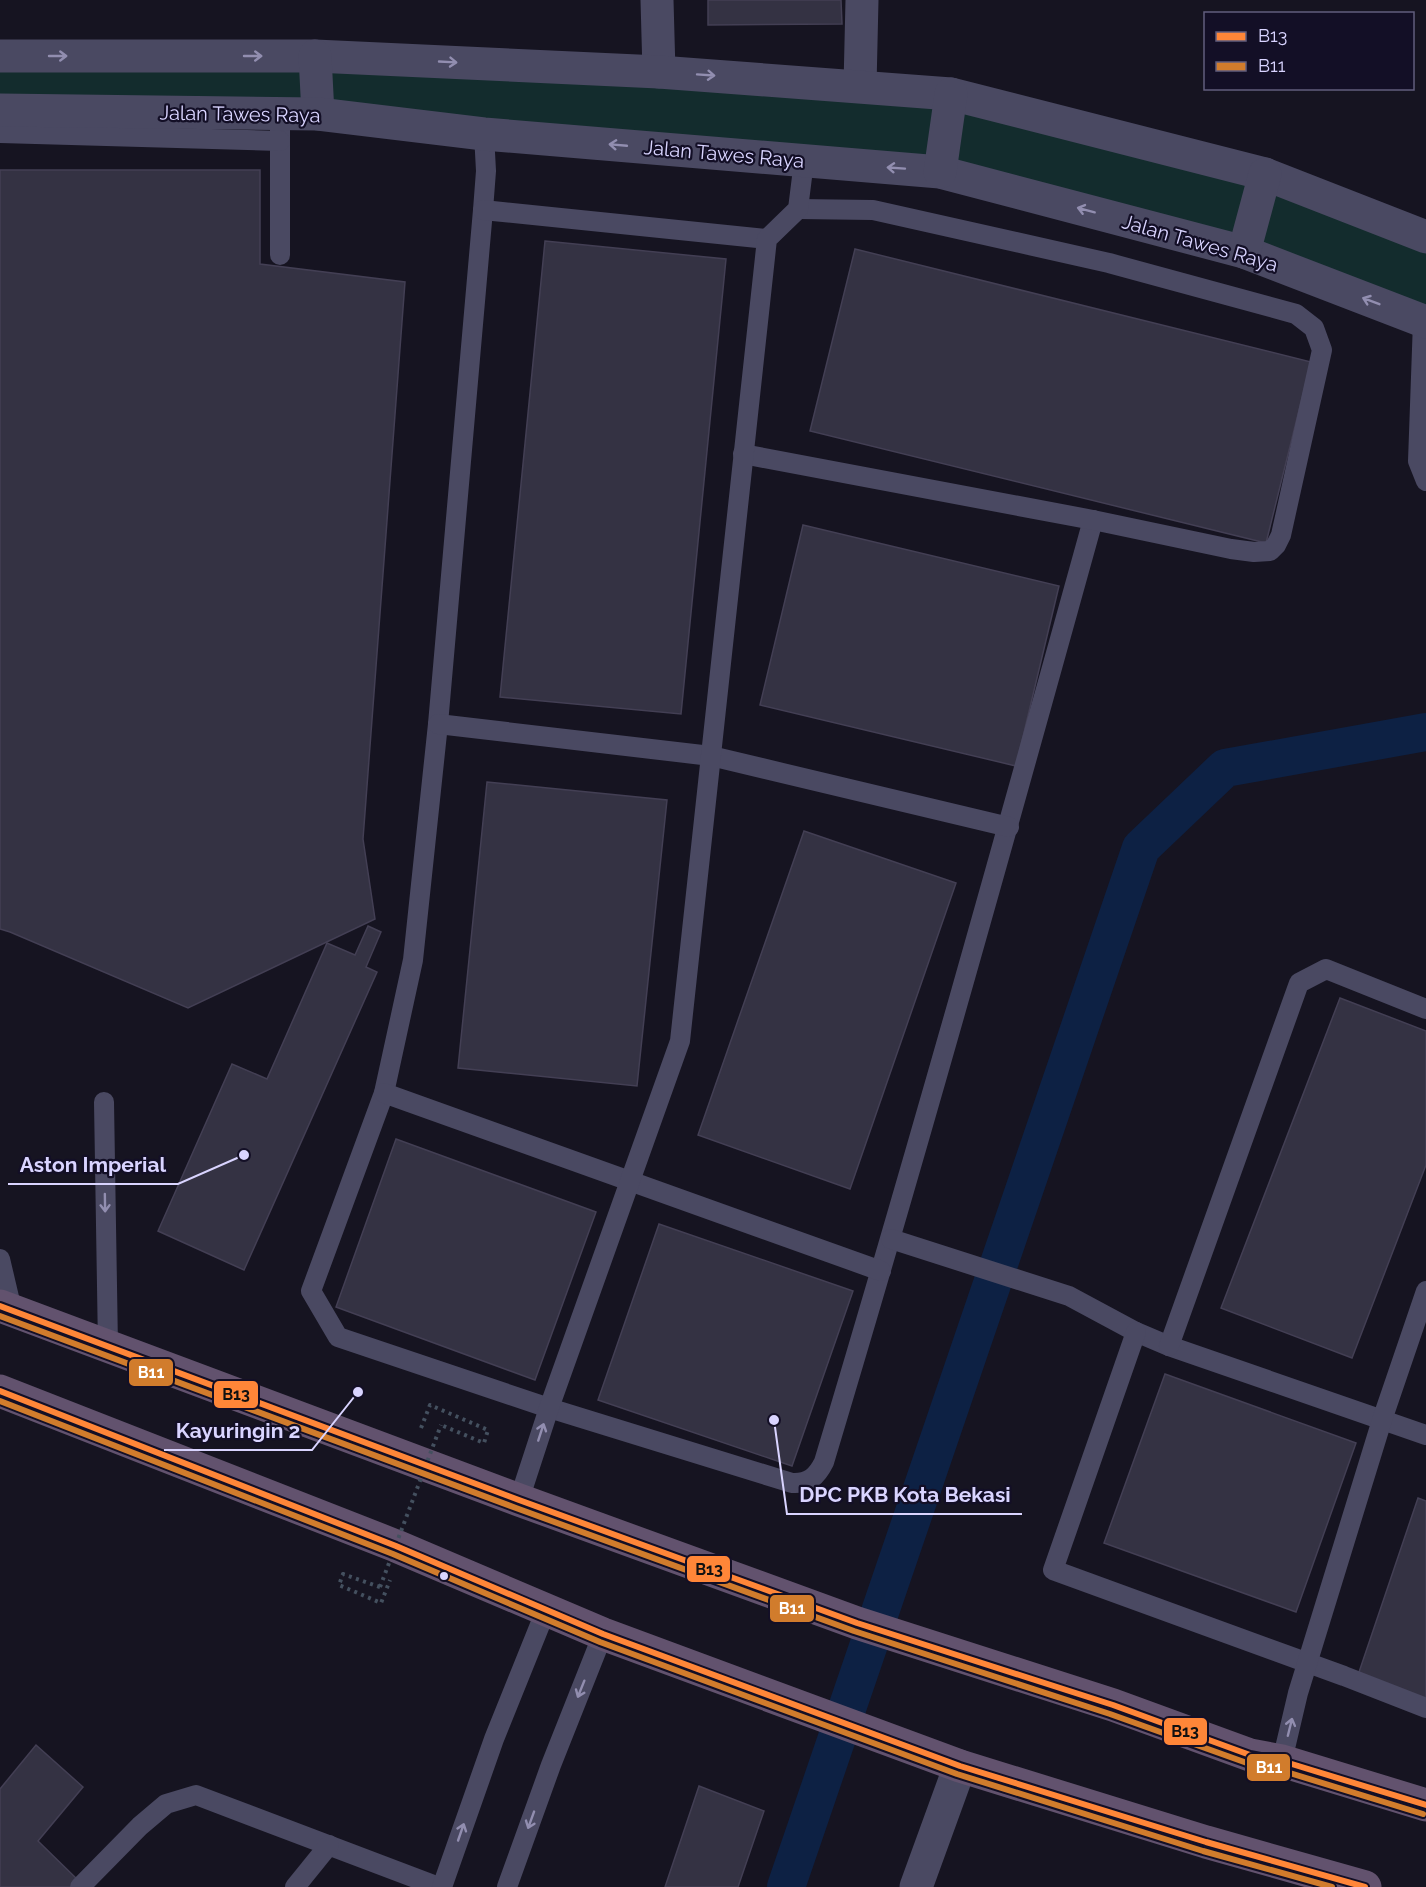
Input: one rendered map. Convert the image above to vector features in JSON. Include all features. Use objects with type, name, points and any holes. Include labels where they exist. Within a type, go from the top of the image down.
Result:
[{"type":"highway","points":[[6,1308],[519,1500],[857,1623],[1113,1705],[1250,1755],[1282,1761],[1426,1805]]},
{"type":"highway","points":[[0,1391],[462,1572],[603,1634],[960,1766],[1206,1842],[1365,1887]]},
{"type":"street","points":[[657,0],[659,72]]},
{"type":"street","points":[[861,86],[862,0]]},
{"type":"street","points":[[0,56],[315,56],[659,72],[951,94],[1265,174],[1426,237]]},
{"type":"street","points":[[315,56],[318,114]]},
{"type":"street","points":[[940,172],[951,94]]},
{"type":"street","name":"Jalan Tawes Raya","points":[[0,110],[280,128],[318,114],[484,134],[940,172],[1244,252],[1425,321]]},
{"type":"street","points":[[1244,252],[1265,174]]},
{"type":"street","points":[[916,1887],[960,1766]]},
{"type":"lane","points":[[0,133],[280,128],[280,255]]},
{"type":"lane","points":[[484,134],[486,171],[483,210],[438,724],[413,960],[384,1093],[311,1291],[338,1337],[549,1408],[792,1483],[810,1480],[818,1474],[824,1461],[891,1239],[1009,827],[1093,520]]},
{"type":"lane","points":[[519,1500],[549,1408],[680,1041],[767,238],[798,209],[804,161]]},
{"type":"lane","points":[[743,454],[1093,520],[1230,549],[1264,553],[1273,549],[1281,535],[1322,350],[1314,328],[1296,314],[1109,263],[873,210],[798,209]]},
{"type":"lane","points":[[483,210],[767,238]]},
{"type":"lane","points":[[1425,321],[1418,461],[1426,480]]},
{"type":"lane","points":[[438,724],[711,756],[1009,827]]},
{"type":"lane","points":[[1169,1346],[1299,983],[1326,969],[1426,1009]]},
{"type":"lane","points":[[384,1093],[881,1271]]},
{"type":"lane","points":[[104,1102],[108,1347]]},
{"type":"lane","points":[[891,1239],[1069,1296],[1136,1332],[1169,1346],[1426,1435]]},
{"type":"lane","points":[[0,1259],[6,1308]]},
{"type":"lane","points":[[1282,1761],[1298,1693],[1382,1420],[1426,1291]]},
{"type":"lane","points":[[1136,1332],[1053,1570],[1426,1708]]},
{"type":"lane","points":[[80,1887],[140,1826],[166,1804],[196,1795],[440,1887],[494,1739],[546,1610]]},
{"type":"lane","points":[[507,1887],[551,1765],[603,1634]]},
{"type":"lane","points":[[295,1887],[329,1845]]},
{"type":"path","points":[[381,1603],[339,1585],[344,1574],[380,1587],[441,1425],[484,1443],[488,1430],[430,1405]]},
{"type":"green space","points":[[0,56],[951,94],[1426,237],[1426,322],[940,172],[804,161],[0,110]]},
{"type":"building","points":[[708,0],[841,0],[842,24],[708,25]]},
{"type":"building","points":[[0,170],[260,170],[260,264],[405,282],[363,839],[375,919],[188,1008],[0,929]]},
{"type":"building","points":[[545,241],[726,259],[681,714],[500,697]]},
{"type":"building","points":[[855,249],[1311,362],[1266,543],[810,431]]},
{"type":"building","points":[[803,525],[1059,586],[1016,766],[760,705]]},
{"type":"building","points":[[487,782],[667,800],[637,1086],[458,1068]]},
{"type":"building","points":[[804,831],[956,883],[850,1189],[698,1135]]},
{"type":"building","points":[[368,926],[381,932],[366,967],[377,972],[244,1270],[158,1231],[232,1064],[267,1079],[327,943],[355,955]]},
{"type":"building","points":[[1340,998],[1426,1031],[1426,1165],[1352,1358],[1221,1308]]},
{"type":"building","points":[[396,1139],[596,1212],[535,1380],[336,1307]]},
{"type":"building","points":[[659,1224],[853,1291],[792,1466],[598,1400]]},
{"type":"building","points":[[1165,1374],[1356,1443],[1296,1612],[1104,1543]]},
{"type":"building","points":[[1418,1498],[1426,1501],[1426,1702],[1357,1678]]},
{"type":"building","points":[[36,1745],[83,1787],[38,1841],[80,1882],[76,1887],[0,1887],[0,1789]]},
{"type":"building","points":[[699,1786],[764,1811],[738,1887],[665,1887]]},
{"type":"waterway","points":[[786,1887],[1141,848],[1225,768],[1426,732]]},
{"type":"transit line","name":"B13","points":[[0,1306],[519,1500],[857,1623],[1113,1705],[1250,1755],[1282,1761],[1426,1805]]},
{"type":"transit line","name":"B11","points":[[0,1316],[854,1631],[1110,1714],[1247,1763],[1280,1770],[1423,1814]]},
{"type":"transit line","name":"B13","points":[[0,1391],[396,1546],[603,1634],[960,1766],[1206,1842],[1365,1887]]},
{"type":"transit line","name":"B11","points":[[0,1401],[393,1554],[600,1642],[957,1774],[1203,1851],[1332,1887]]},
{"type":"place","name":"Aston Imperial","points":[[244,1155]]},
{"type":"place","name":"Kayuringin 2","points":[[358,1392]]},
{"type":"place","name":"DPC PKB Kota Bekasi","points":[[774,1420]]}]
